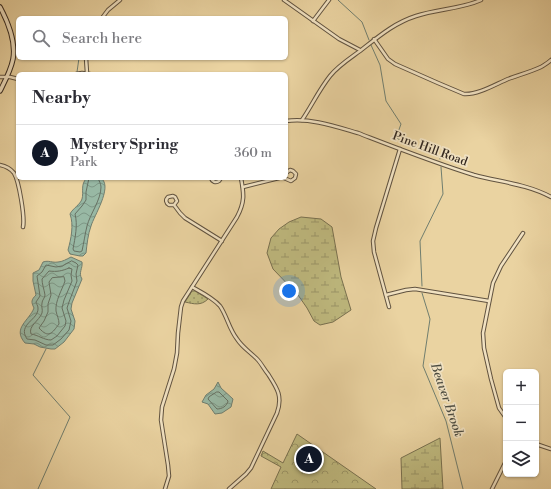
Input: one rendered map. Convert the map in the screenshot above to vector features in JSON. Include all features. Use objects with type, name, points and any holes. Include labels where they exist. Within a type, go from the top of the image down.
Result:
[{"type":"main road","points":[[0,7],[8,25],[13,45],[13,58],[0,91]]},
{"type":"street","points":[[104,16],[120,0]]},
{"type":"street","points":[[284,0],[339,40],[360,50]]},
{"type":"street","points":[[313,21],[329,0]]},
{"type":"street","points":[[302,120],[324,84],[338,67],[386,30],[410,18],[468,5],[481,0]]},
{"type":"street","points":[[374,39],[388,59],[395,64],[464,94],[476,93],[531,71],[551,60]]},
{"type":"street","points":[[86,60],[88,72]]},
{"type":"street","points":[[0,77],[10,76],[16,78]]},
{"type":"street","name":"Pine Hill Road","points":[[288,121],[313,121],[345,129],[467,172],[532,188],[551,197]]},
{"type":"street","points":[[389,307],[374,252],[373,240],[400,149]]},
{"type":"street","points":[[0,165],[10,169],[16,178]]},
{"type":"street","points":[[288,172],[294,171],[296,175],[291,181],[288,180]]},
{"type":"street","points":[[16,180],[24,222],[23,227]]},
{"type":"street","points":[[165,489],[169,476],[168,459],[160,420],[162,407],[174,369],[177,353],[181,306],[241,209],[244,197],[242,180]]},
{"type":"street","points":[[243,186],[270,180]]},
{"type":"street","points":[[174,205],[176,202],[175,197],[168,197],[166,202],[168,204],[171,206],[174,205],[188,220],[222,241]]},
{"type":"street","points":[[503,414],[499,408],[490,379],[483,343],[483,333],[491,289],[498,272],[523,233]]},
{"type":"street","points":[[192,287],[212,299],[219,306],[233,335],[258,359],[277,388],[280,398],[277,413],[251,468],[229,489]]},
{"type":"street","points":[[386,295],[415,289],[489,301]]},
{"type":"street","points":[[539,446],[551,449]]},
{"type":"street","points":[[492,489],[503,467]]},
{"type":"green space","points":[[301,217],[321,219],[332,227],[341,277],[351,310],[333,322],[320,325],[314,321],[298,295],[273,269],[267,253],[271,238],[279,229],[289,222]]},
{"type":"green space","points":[[192,291],[195,291],[208,299],[200,304],[185,302]]},
{"type":"green space","points":[[297,434],[376,489],[271,489],[281,467],[261,456],[263,451],[283,463]]},
{"type":"green space","points":[[440,438],[443,489],[402,489],[401,458]]},
{"type":"water","points":[[85,180],[103,180],[105,183],[105,189],[90,229],[86,253],[83,256],[80,256],[70,254],[68,250],[72,227],[70,214],[82,199]]},
{"type":"water","points":[[71,257],[82,262],[80,275],[82,279],[71,309],[75,321],[74,329],[64,342],[55,349],[25,343],[21,338],[20,333],[23,325],[34,308],[32,301],[36,295],[33,273],[39,270],[43,262],[60,262]]},
{"type":"water","points":[[218,382],[221,388],[233,399],[231,407],[222,413],[215,414],[208,404],[202,402],[206,395],[214,389]]},
{"type":"waterway","name":"Beaver Brook","points":[[338,0],[362,22],[369,40]]},
{"type":"waterway","name":"Beaver Brook","points":[[371,45],[380,65],[386,101],[401,124],[396,138],[440,157],[440,159]]},
{"type":"waterway","points":[[77,72],[79,60]]},
{"type":"waterway","name":"Beaver Brook","points":[[422,286],[420,241],[443,194],[441,167]]},
{"type":"waterway","name":"Beaver Brook","points":[[422,293],[430,319],[423,366],[446,421],[463,489]]},
{"type":"waterway","points":[[38,489],[70,417],[33,375],[46,349]]},
{"type":"place","name":"Mystery Spring","points":[[309,459]]}]
